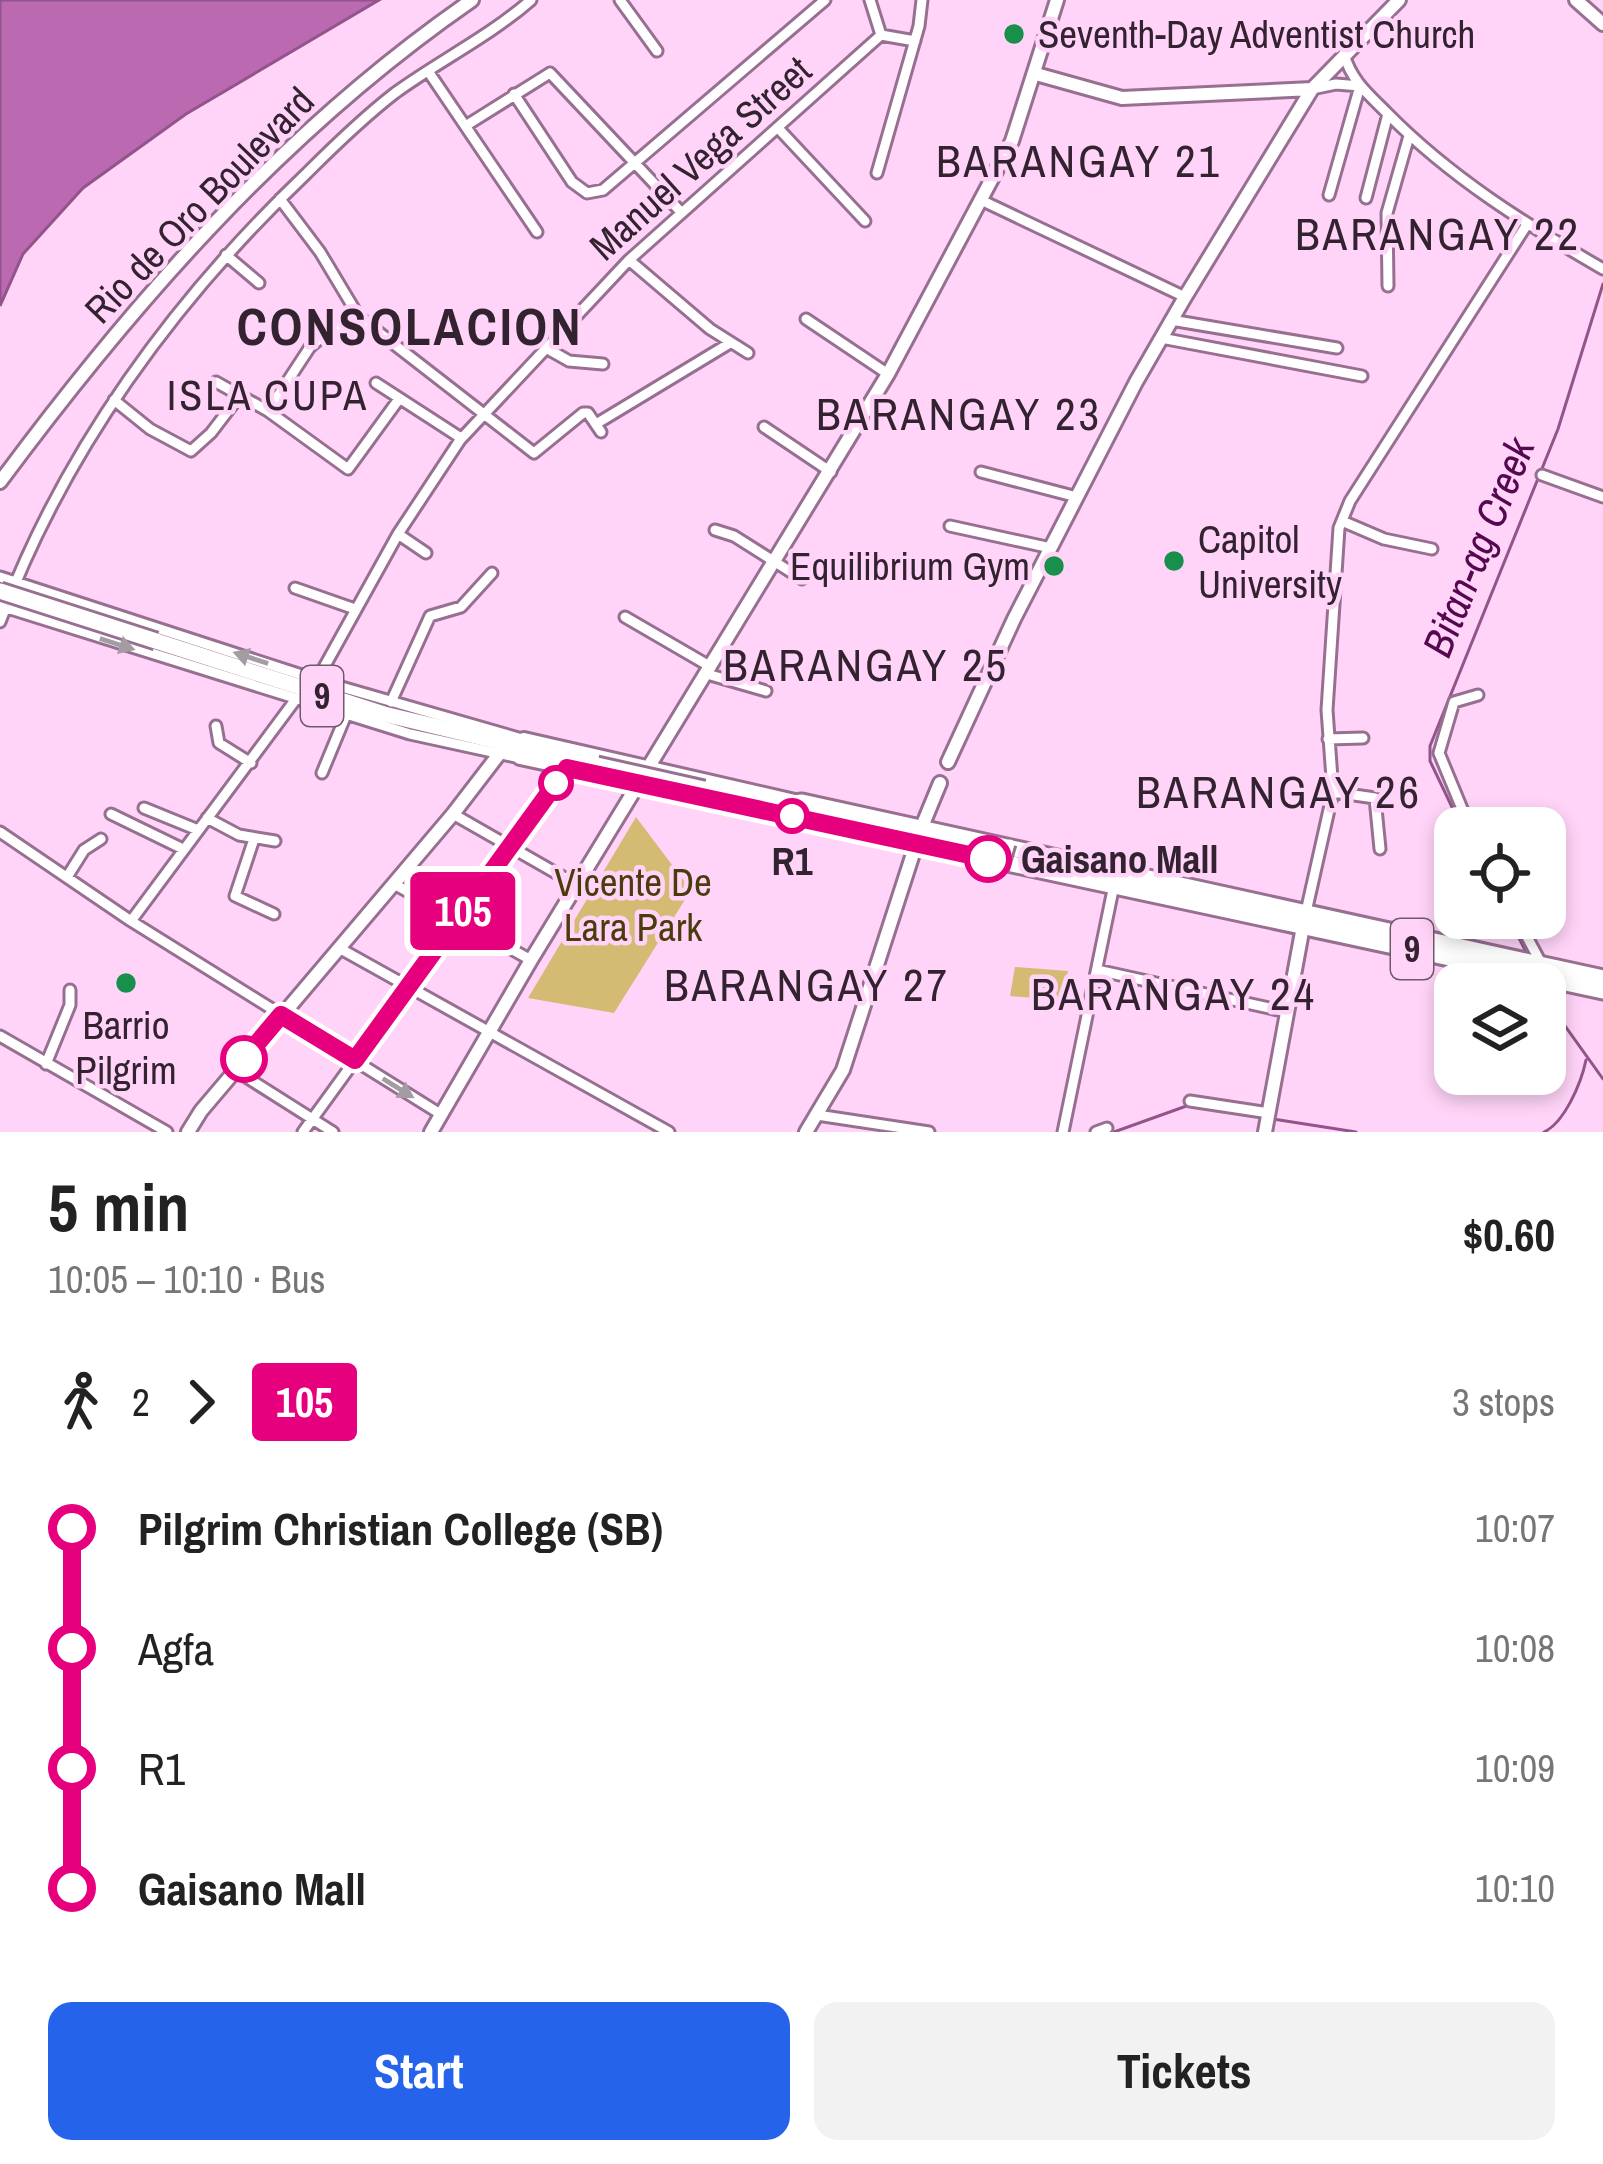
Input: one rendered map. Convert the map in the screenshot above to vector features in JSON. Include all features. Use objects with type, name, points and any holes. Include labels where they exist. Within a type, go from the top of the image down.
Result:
[{"type":"highway","name":"9","points":[[2,602],[156,641],[502,749],[1509,963]]},
{"type":"highway","name":"9","points":[[919,836],[1114,885],[1305,919]]},
{"type":"highway","name":"9","points":[[1566,972],[1603,978]]},
{"type":"highway","name":"9","points":[[1566,977],[1603,991]]},
{"type":"main road","name":"Rio de Oro Boulevard","points":[[0,482],[133,312],[211,225],[376,69],[472,0]]},
{"type":"main road","points":[[431,1132],[888,374],[1012,141],[1057,0]]},
{"type":"main road","points":[[948,762],[1051,548],[1185,296],[1312,89],[1400,0]]},
{"type":"main road","points":[[1576,0],[1603,24]]},
{"type":"main road","points":[[1036,74],[1123,98],[1312,89]]},
{"type":"main road","points":[[188,1132],[502,749],[524,739]]},
{"type":"main road","name":"9","points":[[524,739],[800,810]]},
{"type":"main road","name":"9","points":[[502,749],[520,758],[599,770],[640,784],[800,810]]},
{"type":"main road","points":[[599,770],[630,801]]},
{"type":"main road","points":[[806,1132],[843,1070],[940,783]]},
{"type":"main road","points":[[1265,1132],[1305,919]]},
{"type":"street","points":[[0,622],[2,602],[83,447],[188,299],[349,133],[531,0]]},
{"type":"street","points":[[620,0],[657,51]]},
{"type":"street","points":[[514,94],[572,182],[587,194],[603,190],[825,0]]},
{"type":"street","points":[[870,0],[881,35],[915,40]]},
{"type":"street","points":[[877,173],[922,0]]},
{"type":"street","name":"Manuel Vega Street","points":[[317,680],[398,534],[461,438],[680,211],[881,35]]},
{"type":"street","points":[[1343,53],[1352,77],[1409,136],[1526,226],[1602,269]]},
{"type":"street","points":[[428,71],[537,232]]},
{"type":"street","points":[[467,125],[550,73],[680,211]]},
{"type":"street","points":[[1312,89],[1360,86]]},
{"type":"street","points":[[1328,195],[1360,86]]},
{"type":"street","points":[[1366,198],[1388,114]]},
{"type":"street","points":[[778,128],[865,221]]},
{"type":"street","points":[[1388,286],[1387,213],[1409,136]]},
{"type":"street","points":[[280,199],[320,252],[358,317],[534,453],[583,413],[598,428],[730,344]]},
{"type":"street","points":[[983,201],[1185,296]]},
{"type":"street","points":[[1305,919],[1333,792],[1328,740],[1336,536],[1350,500],[1526,226]]},
{"type":"street","points":[[226,255],[259,283]]},
{"type":"street","points":[[629,260],[730,344],[748,353]]},
{"type":"street","points":[[268,411],[310,347],[358,317]]},
{"type":"street","points":[[806,319],[888,374]]},
{"type":"street","points":[[1171,320],[1337,348]]},
{"type":"street","points":[[1161,338],[1362,376]]},
{"type":"street","points":[[546,348],[569,361],[603,364]]},
{"type":"street","points":[[216,382],[268,411],[349,469],[399,400]]},
{"type":"street","points":[[376,383],[461,438]]},
{"type":"street","points":[[114,400],[150,429],[191,451],[240,395]]},
{"type":"street","points":[[764,427],[831,472]]},
{"type":"street","points":[[981,472],[1077,497]]},
{"type":"street","points":[[1542,475],[1603,497]]},
{"type":"street","points":[[1342,521],[1384,539],[1432,549]]},
{"type":"street","points":[[950,526],[1051,548]]},
{"type":"street","points":[[715,530],[734,536],[802,579]]},
{"type":"street","points":[[398,534],[426,553]]},
{"type":"street","points":[[391,702],[430,616],[461,607],[492,573]]},
{"type":"street","points":[[0,577],[317,680],[524,739]]},
{"type":"street","points":[[295,588],[355,608]]},
{"type":"street","points":[[2,602],[346,715],[502,749]]},
{"type":"street","points":[[625,617],[709,670],[766,691]]},
{"type":"street","points":[[1462,807],[1439,749],[1454,702],[1478,695]]},
{"type":"street","points":[[131,921],[296,700]]},
{"type":"street","points":[[322,773],[346,715]]},
{"type":"street","points":[[216,726],[219,743],[251,763]]},
{"type":"street","points":[[1328,740],[1364,738]]},
{"type":"street","points":[[303,1132],[567,768]]},
{"type":"street","points":[[1333,792],[1375,798],[1380,849]]},
{"type":"street","points":[[144,808],[198,830]]},
{"type":"street","points":[[111,814],[183,849]]},
{"type":"street","points":[[453,814],[578,885]]},
{"type":"street","points":[[207,818],[230,832],[275,841]]},
{"type":"street","points":[[0,832],[131,921],[442,1115]]},
{"type":"street","points":[[1002,871],[1012,837]]},
{"type":"street","points":[[254,838],[235,896],[274,914]]},
{"type":"street","points":[[67,877],[84,850],[101,839]]},
{"type":"street","points":[[394,884],[531,960]]},
{"type":"street","points":[[1063,1132],[1114,885]]},
{"type":"street","points":[[338,947],[669,1132]]},
{"type":"street","points":[[1096,970],[1287,1012]]},
{"type":"street","points":[[46,1064],[70,1005],[70,990]]},
{"type":"street","points":[[0,1036],[167,1132]]},
{"type":"street","points":[[235,1070],[333,1132]]},
{"type":"street","points":[[1190,1101],[1268,1112]]},
{"type":"street","points":[[817,1115],[929,1132]]},
{"type":"green space","name":"Vicente De Lara Park","points":[[636,817],[691,890],[614,1013],[528,998]]},
{"type":"green space","points":[[1015,967],[1068,971],[1061,1000],[1010,996]]},
{"type":"shaded area","points":[[0,0],[379,0],[186,114],[83,188],[23,254],[0,306]]},
{"type":"waterway","name":"Bitan-ag Creek","points":[[1452,807],[1430,761],[1430,746],[1558,429],[1603,284]]},
{"type":"waterway","name":"Bitan-ag Creek","points":[[1520,939],[1527,954]]},
{"type":"waterway","name":"Bitan-ag Creek","points":[[1566,1027],[1603,1079]]},
{"type":"waterway","points":[[1544,1132],[1571,1102],[1586,1060]]},
{"type":"waterway","points":[[1114,1132],[1192,1104]]},
{"type":"waterway","points":[[1273,1119],[1356,1132]]},
{"type":"bus line","name":"105","points":[[244,1059],[281,1015],[355,1060],[567,768],[988,859]]},
{"type":"place","name":"Seventh-Day Adventist Church","points":[[1014,34]]},
{"type":"place","name":"Capitol University","points":[[1174,561]]},
{"type":"place","name":"Equilibrium Gym","points":[[1054,566]]},
{"type":"place","name":"R1","points":[[792,816]]},
{"type":"place","name":"Gaisano Mall","points":[[988,859]]},
{"type":"place","name":"Barrio Pilgrim","points":[[126,983]]},
{"type":"district","name":"BARANGAY 21","points":[[1079,161]]},
{"type":"district","name":"BARANGAY 22","points":[[1438,234]]},
{"type":"district","name":"CONSOLACION","points":[[410,327]]},
{"type":"district","name":"ISLA CUPA","points":[[268,395]]},
{"type":"district","name":"BARANGAY 23","points":[[959,414]]},
{"type":"district","name":"BARANGAY 25","points":[[866,665]]},
{"type":"district","name":"BARANGAY 26","points":[[1279,792]]},
{"type":"district","name":"BARANGAY 27","points":[[807,985]]},
{"type":"district","name":"BARANGAY 24","points":[[1174,994]]}]
